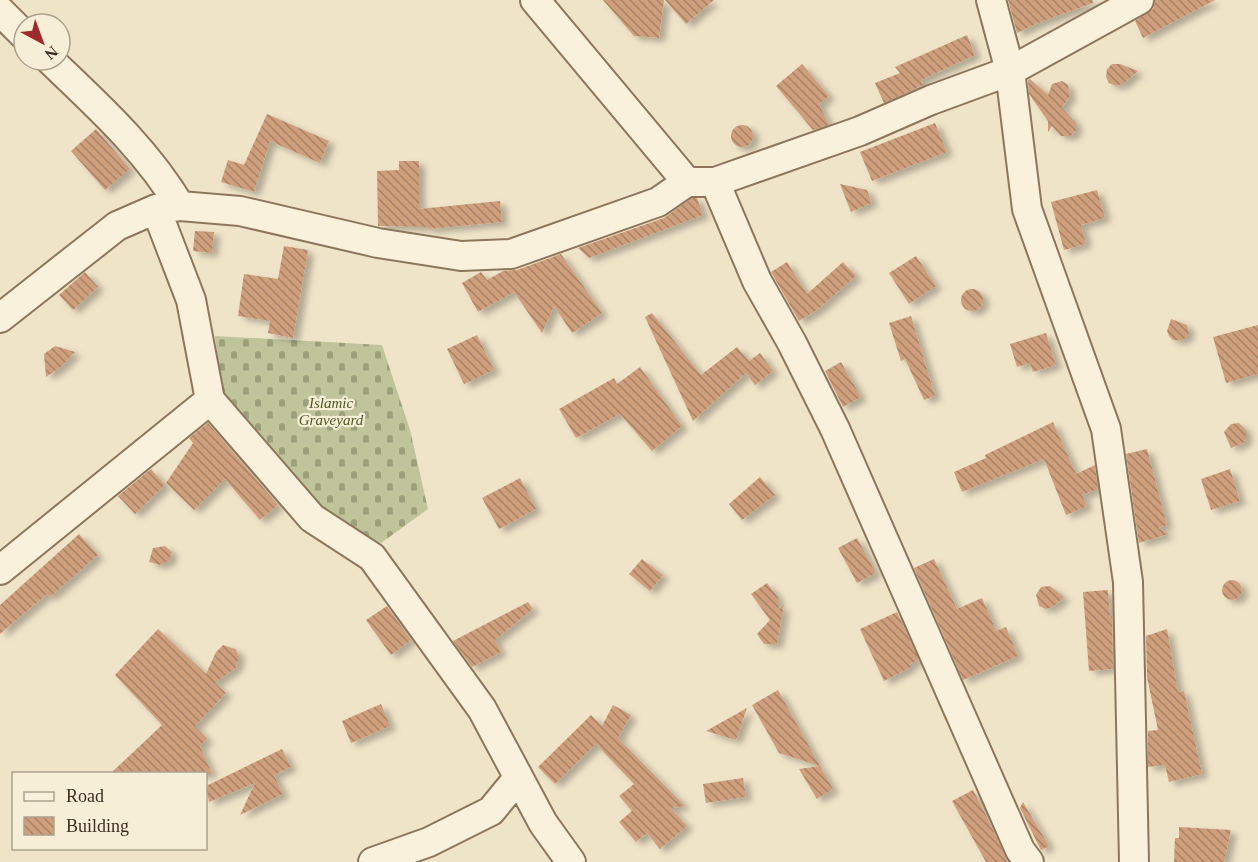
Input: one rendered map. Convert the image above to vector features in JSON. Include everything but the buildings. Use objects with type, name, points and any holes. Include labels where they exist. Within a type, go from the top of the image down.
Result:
[{"type":"street","points":[[535,0],[687,182]]},
{"type":"street","points":[[991,0],[1010,71],[1027,209],[1106,429],[1128,582],[1134,862]]},
{"type":"street","points":[[0,318],[117,226],[168,208],[240,211],[378,243],[461,256],[511,254],[658,202],[687,182],[715,182],[860,132],[932,100],[1010,71],[1139,0]]},
{"type":"street","points":[[0,11],[12,23]]},
{"type":"street","points":[[62,72],[126,133],[163,177],[168,208],[191,300],[210,400],[312,518],[372,557],[482,709],[543,823],[571,862]]},
{"type":"street","points":[[715,182],[757,281],[792,343],[835,429],[965,729],[1020,850],[1029,862]]},
{"type":"street","points":[[0,570],[210,400]]},
{"type":"street","points":[[373,862],[429,842],[491,811],[518,777]]},
{"type":"green space","name":"Islamic Graveyard","points":[[215,336],[382,345],[410,430],[428,509],[381,543],[336,521],[222,397]]}]
